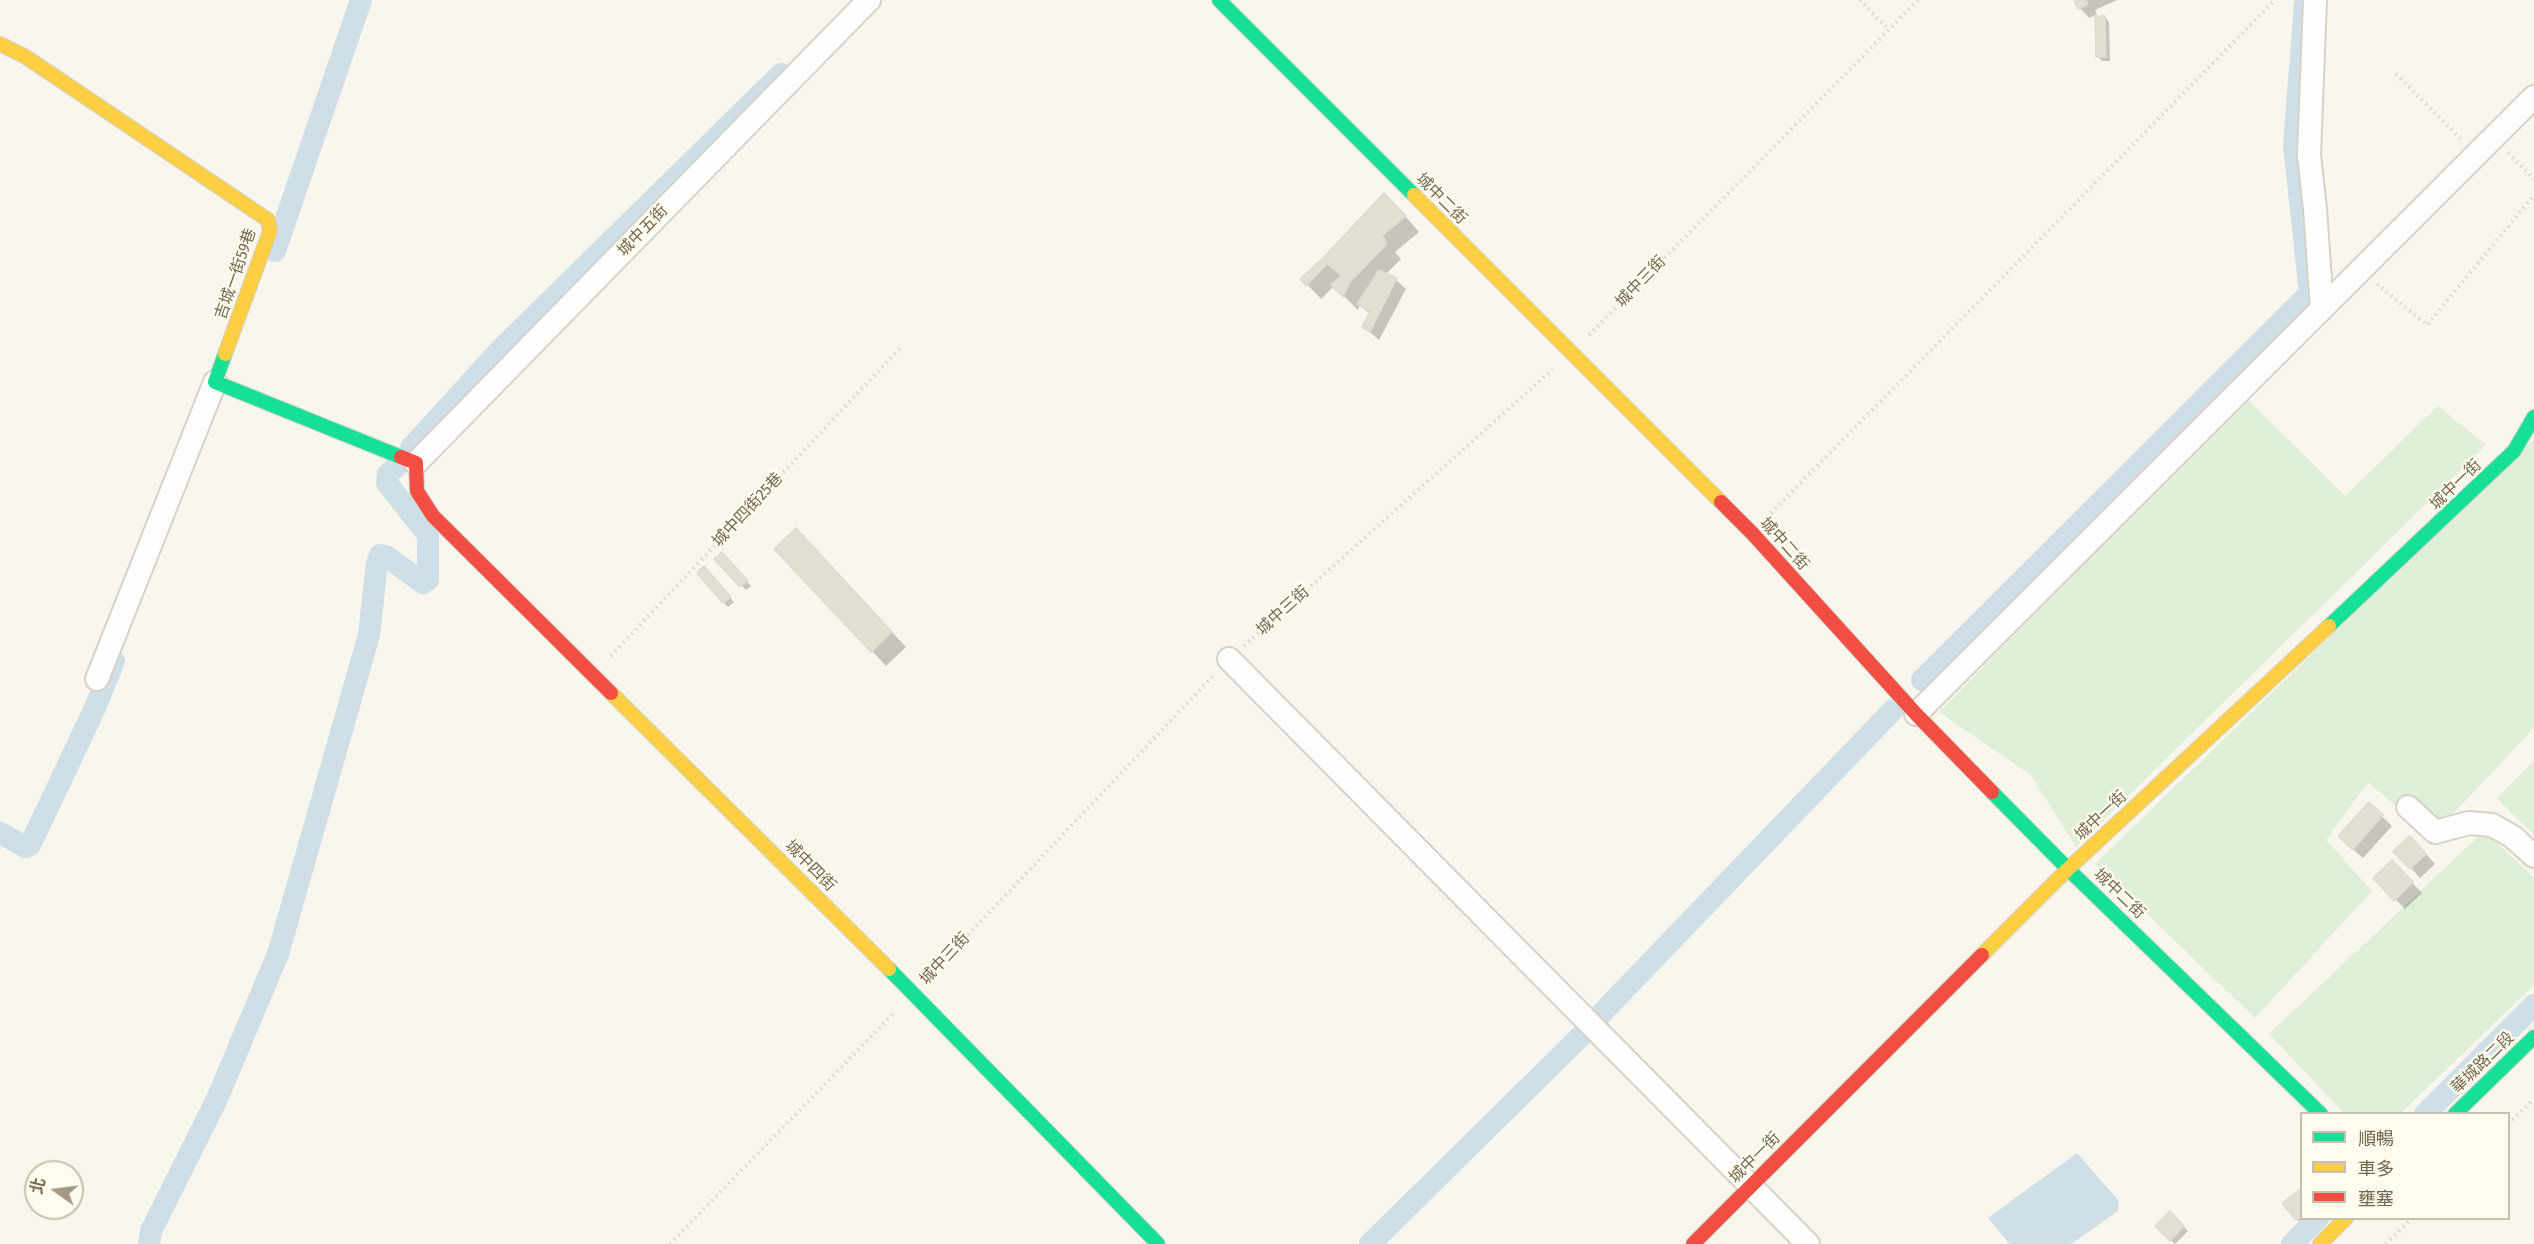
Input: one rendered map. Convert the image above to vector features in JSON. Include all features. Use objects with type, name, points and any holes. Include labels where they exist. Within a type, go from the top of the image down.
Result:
[{"type":"street","name":"城中五街","points":[[416,462],[869,0]]},
{"type":"street","name":"城中二街","points":[[1219,0],[1752,533],[1916,714],[2068,868],[2320,1112]]},
{"type":"street","points":[[2315,0],[2309,155],[2322,309]]},
{"type":"street","name":"吉城一街59巷","points":[[0,44],[26,57],[268,220],[270,231],[215,382]]},
{"type":"street","points":[[1916,714],[2534,97]]},
{"type":"street","points":[[97,679],[215,382],[416,462]]},
{"type":"street","name":"城中一街","points":[[1694,1244],[2068,868],[2478,488],[2514,451],[2534,417]]},
{"type":"street","name":"城中四街","points":[[416,462],[417,491],[433,516],[913,993],[1158,1244]]},
{"type":"street","points":[[1229,659],[1808,1244]]},
{"type":"street","points":[[2408,807],[2435,832],[2469,823],[2492,825],[2512,837],[2534,856]]},
{"type":"street","name":"華城路二段","points":[[2456,1112],[2534,1037]]},
{"type":"street","points":[[2320,1244],[2344,1220]]},
{"type":"path","points":[[1860,0],[1889,30]]},
{"type":"path","name":"城中三街","points":[[670,1244],[913,993],[1229,659],[1572,353],[1918,0]]},
{"type":"path","points":[[1752,533],[2275,0]]},
{"type":"path","points":[[2396,74],[2461,139]]},
{"type":"path","points":[[2493,138],[2534,179]]},
{"type":"path","points":[[2360,270],[2427,325],[2534,195]]},
{"type":"path","name":"城中四街25巷","points":[[594,674],[902,346]]},
{"type":"path","points":[[2510,1122],[2534,1099]]},
{"type":"path","points":[[2386,1244],[2410,1220]]},
{"type":"green space","points":[[2246,398],[2345,496],[2438,406],[2486,445],[2076,847],[2031,775],[1939,712]]},
{"type":"green space","points":[[2534,439],[2534,728],[2431,837],[2368,782],[2326,840],[2372,891],[2255,1018],[2095,864]]},
{"type":"green space","points":[[2534,761],[2534,835],[2497,798]]},
{"type":"green space","points":[[2484,831],[2534,877],[2534,985],[2402,1112],[2343,1112],[2269,1034]]},
{"type":"shaded area","points":[[2077,1153],[2119,1201],[2118,1211],[2071,1244],[2010,1244],[1988,1218]]},
{"type":"building","points":[[2074,0],[2086,0],[2088,4],[2078,9]]},
{"type":"building","points":[[2095,16],[2105,16],[2106,57],[2096,57]]},
{"type":"building","points":[[1384,193],[1406,216],[1382,236],[1387,244],[1350,282],[1343,297],[1331,285],[1341,275],[1327,264],[1306,286],[1300,279]]},
{"type":"building","points":[[1379,270],[1397,278],[1370,332],[1362,327],[1370,311],[1357,304]]},
{"type":"building","points":[[796,528],[892,632],[871,652],[774,549]]},
{"type":"building","points":[[722,552],[748,581],[740,587],[714,559]]},
{"type":"building","points":[[704,566],[731,597],[723,603],[697,573]]},
{"type":"building","points":[[2369,802],[2383,815],[2353,850],[2338,836]]},
{"type":"building","points":[[2410,836],[2426,854],[2410,869],[2393,851]]},
{"type":"building","points":[[2392,860],[2413,882],[2394,901],[2373,878]]},
{"type":"building","points":[[2300,1190],[2300,1217],[2296,1220],[2282,1203]]},
{"type":"building","points":[[2170,1211],[2184,1226],[2170,1241],[2155,1226]]},
{"type":"waterway","points":[[275,251],[361,0]]},
{"type":"waterway","points":[[1922,680],[2310,293],[2294,145],[2305,4]]},
{"type":"waterway","points":[[411,448],[502,348],[781,74]]},
{"type":"waterway","points":[[149,1244],[151,1231],[217,1099],[278,954],[369,635],[377,563],[380,555],[386,556],[423,583],[428,580],[428,535],[387,483],[388,474],[396,467]]},
{"type":"waterway","points":[[0,833],[26,847],[30,845],[95,708],[114,661]]},
{"type":"waterway","points":[[1599,1016],[1893,710]]},
{"type":"waterway","points":[[2427,1112],[2534,1005]]},
{"type":"waterway","points":[[1370,1244],[1583,1034]]},
{"type":"waterway","points":[[2292,1244],[2316,1220]]},
{"type":"traffic: fast","points":[[1219,0],[1414,195]]},
{"type":"traffic: fast","points":[[225,354],[215,382],[401,457]]},
{"type":"traffic: fast","points":[[2329,626],[2514,451],[2534,417]]},
{"type":"traffic: fast","points":[[1992,792],[2068,869],[2319,1112]]},
{"type":"traffic: fast","points":[[889,969],[1158,1244]]},
{"type":"traffic: fast","points":[[2457,1112],[2534,1037]]},
{"type":"traffic: slow","points":[[0,44],[26,57],[268,220],[270,231],[225,354]]},
{"type":"traffic: slow","points":[[1414,195],[1721,502]]},
{"type":"traffic: slow","points":[[1982,955],[2068,869],[2329,626]]},
{"type":"traffic: slow","points":[[611,693],[889,969]]},
{"type":"traffic: slow","points":[[2320,1244],[2344,1220]]},
{"type":"traffic: jam","points":[[401,457],[416,463],[417,491],[433,516],[611,693]]},
{"type":"traffic: jam","points":[[1721,502],[1752,533],[1916,714],[1992,792]]},
{"type":"traffic: jam","points":[[1693,1244],[1982,955]]}]
